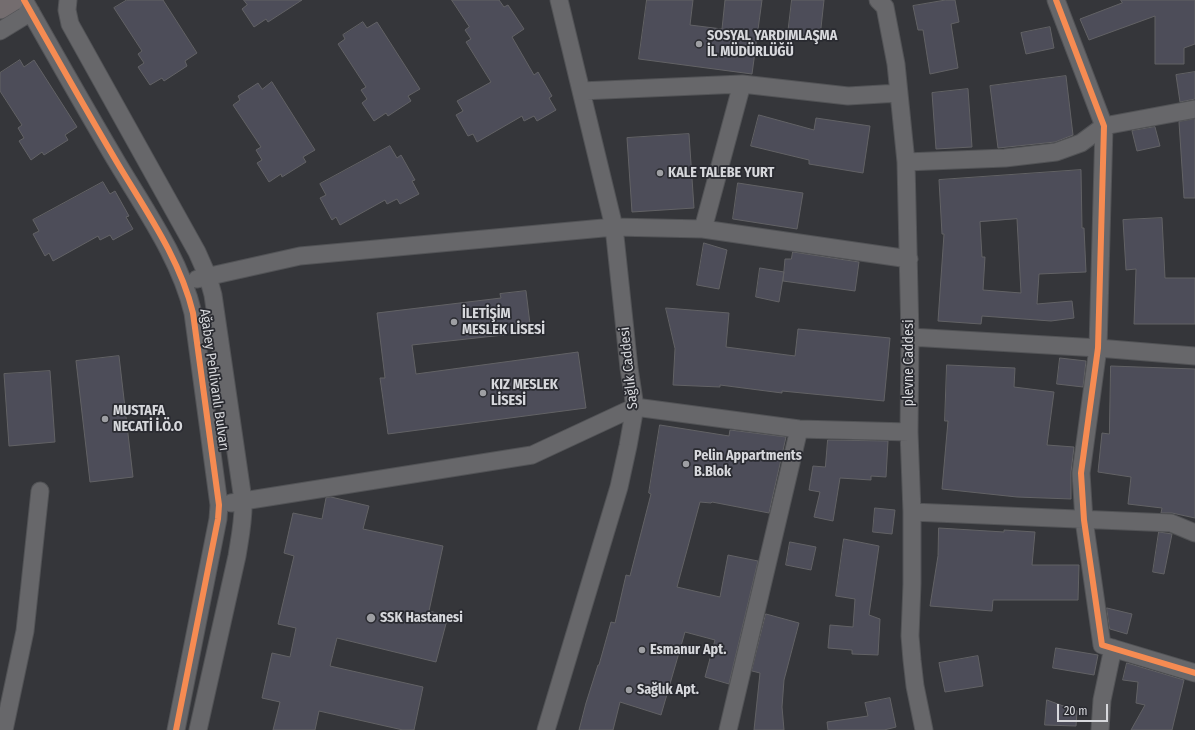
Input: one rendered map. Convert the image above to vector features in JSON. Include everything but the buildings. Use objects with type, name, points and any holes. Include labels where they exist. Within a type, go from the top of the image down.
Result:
[{"type":"main road","points":[[0,8],[13,0]]},
{"type":"street","name":"Ağabey Pehlivanlı Bulvarı","points":[[68,0],[67,10],[70,24],[197,252],[208,276],[213,295],[243,500],[240,542],[198,730]]},
{"type":"street","name":"Sağlık Caddesi","points":[[546,730],[619,487],[635,407],[629,368],[614,227],[559,0]]},
{"type":"street","points":[[1056,0],[1104,126],[1098,348],[1081,473],[1084,520],[1102,645],[1195,673]]},
{"type":"street","name":"plevne Caddesi","points":[[882,2],[899,93],[906,162],[910,337],[909,432],[912,512],[910,636],[915,686],[924,730]]},
{"type":"street","name":"Ağabey Pehlivanlı Bulvarı","points":[[27,6],[165,244],[183,282],[193,313],[219,506],[216,535],[176,730]]},
{"type":"street","points":[[0,31],[27,6]]},
{"type":"street","points":[[703,229],[742,84]]},
{"type":"street","points":[[582,91],[742,84],[848,96],[899,93]]},
{"type":"street","points":[[906,162],[1005,158],[1056,152],[1081,143],[1104,126],[1195,109]]},
{"type":"street","points":[[183,282],[300,256],[614,227],[703,229],[909,259]]},
{"type":"street","points":[[910,337],[1098,348],[1195,356]]},
{"type":"street","points":[[219,506],[243,500],[532,455],[635,407],[799,429],[909,432]]},
{"type":"street","points":[[728,730],[799,429]]},
{"type":"street","points":[[4,730],[25,631],[40,491]]},
{"type":"street","points":[[912,512],[1171,523],[1195,533]]},
{"type":"street","points":[[1100,730],[1102,700],[1113,648]]},
{"type":"cycle path","points":[[24,0],[94,123],[161,236],[180,274],[193,313],[219,505],[218,519],[176,730]]},
{"type":"cycle path","points":[[1056,0],[1104,126],[1098,348],[1081,473],[1084,520],[1102,645],[1195,673]]},
{"type":"place","name":"SOSYAL YARDIMLAŞMA İL MÜDÜRLÜĞÜ","points":[[699,44]]},
{"type":"place","name":"KALE TALEBE YURT","points":[[660,173]]},
{"type":"place","name":"İLETİŞİM MESLEK LİSESİ","points":[[454,322]]},
{"type":"place","name":"KIZ MESLEK LİSESİ","points":[[483,393]]},
{"type":"place","name":"MUSTAFA NECATİ İ.Ö.O","points":[[105,419]]},
{"type":"place","name":"Pelin Appartments B.Blok","points":[[686,464]]},
{"type":"place","name":"SSK Hastanesi","points":[[371,618]]},
{"type":"place","name":"Esmanur Apt.","points":[[642,650]]},
{"type":"place","name":"Sağlık Apt.","points":[[629,690]]}]
